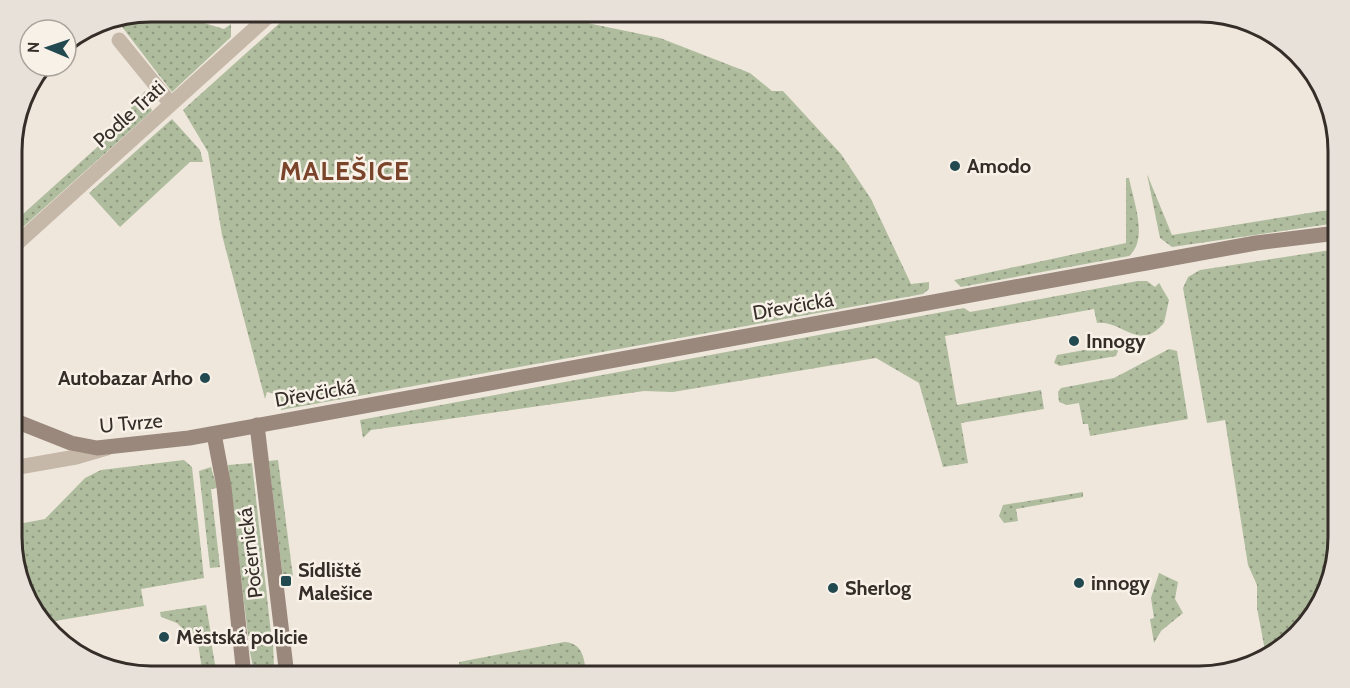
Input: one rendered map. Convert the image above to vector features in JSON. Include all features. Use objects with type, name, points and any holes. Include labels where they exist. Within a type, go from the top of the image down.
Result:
[{"type":"main road","name":"Dřevčická","points":[[257,425],[1256,243],[1328,234]]},
{"type":"main road","name":"U Tvrze","points":[[22,424],[71,443],[107,448],[214,434],[257,425]]},
{"type":"main road","name":"Počernická","points":[[257,425],[286,666]]},
{"type":"main road","name":"Počernická","points":[[214,434],[224,487],[243,666]]},
{"type":"street","name":"Podle Trati","points":[[23,238],[262,22]]},
{"type":"street","points":[[119,40],[171,104]]},
{"type":"street","points":[[22,466],[76,457],[107,448]]},
{"type":"green space","points":[[151,22],[201,22],[224,29],[231,24],[231,37],[172,92],[121,26]]},
{"type":"green space","points":[[281,22],[582,22],[660,38],[750,73],[772,91],[783,91],[841,154],[871,199],[911,284],[929,282],[929,289],[923,294],[281,410],[280,402],[274,401],[275,394],[267,392],[265,399],[222,235],[208,152],[183,110]]},
{"type":"green space","points":[[145,91],[152,111],[23,227],[23,214],[104,141]]},
{"type":"green space","points":[[172,119],[200,150],[203,162],[190,162],[120,227],[89,193]]},
{"type":"green space","points":[[1147,174],[1172,235],[1328,211],[1328,224],[1172,247],[1160,238]]},
{"type":"green space","points":[[1126,178],[1129,178],[1139,230],[1135,249],[1129,256],[961,287],[954,280],[1126,243]]},
{"type":"green space","points":[[1328,250],[1328,537],[1325,562],[1321,578],[1306,608],[1284,634],[1264,647],[1257,608],[1257,585],[1248,565],[1225,420],[1207,423],[1183,288],[1188,277],[1200,270]]},
{"type":"green space","points":[[1147,281],[1155,287],[1159,283],[1169,300],[1164,323],[1146,335],[1130,333],[1106,323],[1097,323],[1094,309],[945,336],[957,405],[1041,390],[1044,409],[961,423],[968,463],[943,467],[919,383],[876,358],[673,392],[644,391],[371,430],[363,438],[360,420],[964,308],[970,312]]},
{"type":"green space","points":[[1112,345],[1119,348],[1116,356],[1060,366],[1054,363],[1057,355]]},
{"type":"green space","points":[[1169,349],[1177,351],[1188,419],[1090,436],[1088,424],[1083,424],[1079,403],[1067,405],[1059,402],[1058,392],[1061,388],[1114,378]]},
{"type":"green space","points":[[184,460],[192,467],[204,578],[141,589],[144,606],[54,621],[32,586],[24,554],[22,523],[45,519],[85,478],[101,470]]},
{"type":"green space","points":[[278,460],[293,577],[283,578],[269,464],[269,461]]},
{"type":"green space","points":[[252,463],[271,633],[248,636],[228,465]]},
{"type":"green space","points":[[211,467],[217,488],[211,489],[220,567],[210,568],[199,471]]},
{"type":"green space","points":[[1083,492],[1083,497],[1016,509],[1018,521],[1004,523],[999,516],[1003,505]]},
{"type":"green space","points":[[1159,573],[1178,582],[1175,599],[1183,613],[1161,631],[1154,643],[1150,619],[1154,618],[1151,598]]},
{"type":"green space","points":[[206,605],[211,634],[191,637],[177,623],[161,617],[160,612]]},
{"type":"green space","points":[[211,641],[215,666],[201,666],[198,643]]},
{"type":"green space","points":[[564,642],[576,645],[582,653],[585,666],[460,666],[459,662]]},
{"type":"green space","points":[[273,643],[274,666],[253,666],[249,647]]},
{"type":"place","name":"Amodo","points":[[955,166]]},
{"type":"place","name":"Innogy","points":[[1074,341]]},
{"type":"place","name":"Autobazar Arho","points":[[205,378]]},
{"type":"place","name":"Sídliště Malešice","points":[[286,581]]},
{"type":"place","name":"innogy","points":[[1079,583]]},
{"type":"place","name":"Sherlog","points":[[833,588]]},
{"type":"place","name":"Městská policie","points":[[164,637]]},
{"type":"district","name":"MALEŠICE","points":[[345,171]]}]
